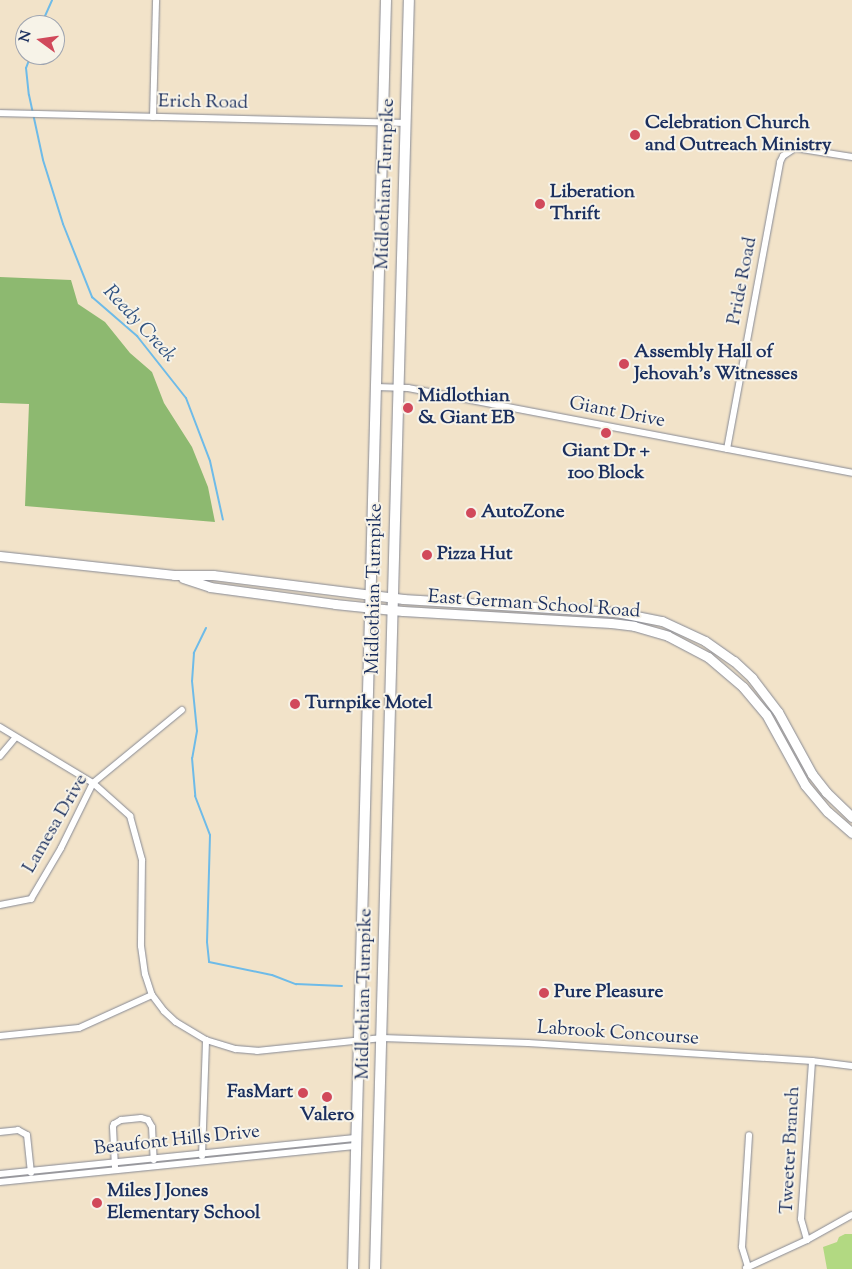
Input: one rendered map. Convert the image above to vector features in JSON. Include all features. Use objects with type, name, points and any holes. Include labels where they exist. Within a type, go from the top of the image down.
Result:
[{"type":"main road","name":"Midlothian Turnpike","points":[[353,1269],[386,0]]},
{"type":"main road","name":"Midlothian Turnpike","points":[[376,1269],[409,0]]},
{"type":"street","points":[[153,116],[156,0]]},
{"type":"street","name":"Erich Road","points":[[0,113],[405,123]]},
{"type":"street","name":"Pride Road","points":[[727,449],[780,162],[789,151],[802,148],[852,157]]},
{"type":"street","name":"Giant Drive","points":[[376,387],[398,388],[852,473]]},
{"type":"street","points":[[0,556],[174,575]]},
{"type":"street","name":"East German School Road","points":[[174,575],[213,575],[392,598],[628,613],[662,621],[705,641],[729,658],[764,692],[784,721],[812,774],[826,792],[852,817]]},
{"type":"street","name":"East German School Road","points":[[174,575],[210,587],[370,608],[623,624],[657,632],[689,645],[718,664],[743,687],[766,714],[792,765],[812,794],[828,812],[852,833]]},
{"type":"street","points":[[588,622],[589,610]]},
{"type":"street","name":"Lamesa Drive","points":[[0,904],[31,899],[60,848],[93,783],[182,710]]},
{"type":"street","points":[[0,727],[15,738],[93,783],[130,816],[142,860],[142,964],[152,996],[79,1028],[0,1036]]},
{"type":"street","points":[[0,756],[15,738]]},
{"type":"street","name":"Labrook Concourse","points":[[152,996],[176,1022],[206,1040],[236,1049],[266,1051],[382,1038],[528,1043],[812,1061],[852,1066]]},
{"type":"street","points":[[202,1161],[206,1040]]},
{"type":"street","name":"Tweeter Branch","points":[[807,1240],[801,1218],[812,1061]]},
{"type":"street","points":[[115,1170],[112,1131],[114,1124],[140,1118],[151,1123],[155,1167]]},
{"type":"street","points":[[0,1132],[18,1130],[27,1135],[31,1171],[30,1180]]},
{"type":"street","points":[[749,1135],[742,1247],[746,1268],[807,1240],[852,1215]]},
{"type":"street","name":"Beaufont Hills Drive","points":[[0,1174],[154,1158],[357,1142]]},
{"type":"street","name":"Beaufont Hills Drive","points":[[0,1182],[155,1167],[357,1142]]},
{"type":"green space","points":[[0,277],[71,280],[78,304],[105,322],[130,353],[152,372],[164,403],[192,447],[208,487],[215,522],[25,506],[29,404],[0,403]]},
{"type":"green space","points":[[845,1234],[852,1234],[852,1269],[827,1269],[823,1247],[837,1242],[839,1237]]},
{"type":"waterway","name":"Reedy Creek","points":[[45,15],[52,0]]},
{"type":"waterway","name":"Reedy Creek","points":[[27,65],[29,95],[43,160],[63,224],[92,297],[137,336],[186,398],[210,461],[223,520]]},
{"type":"waterway","points":[[206,628],[194,653],[192,681],[197,731],[192,758],[195,796],[210,835],[207,942],[209,962],[272,975],[296,984],[342,986]]},
{"type":"place","name":"Celebration Church and Outreach Ministry","points":[[635,135]]},
{"type":"place","name":"Liberation Thrift","points":[[540,204]]},
{"type":"place","name":"Assembly Hall of Jehovah's Witnesses","points":[[624,364]]},
{"type":"place","name":"Midlothian & Giant EB","points":[[408,408]]},
{"type":"place","name":"Giant Dr + 100 Block","points":[[606,433]]},
{"type":"place","name":"AutoZone","points":[[471,513]]},
{"type":"place","name":"Pizza Hut","points":[[427,555]]},
{"type":"place","name":"Turnpike Motel","points":[[295,704]]},
{"type":"place","name":"Pure Pleasure","points":[[544,993]]},
{"type":"place","name":"FasMart","points":[[303,1093]]},
{"type":"place","name":"Valero","points":[[327,1097]]},
{"type":"place","name":"Miles J Jones Elementary School","points":[[97,1203]]}]
